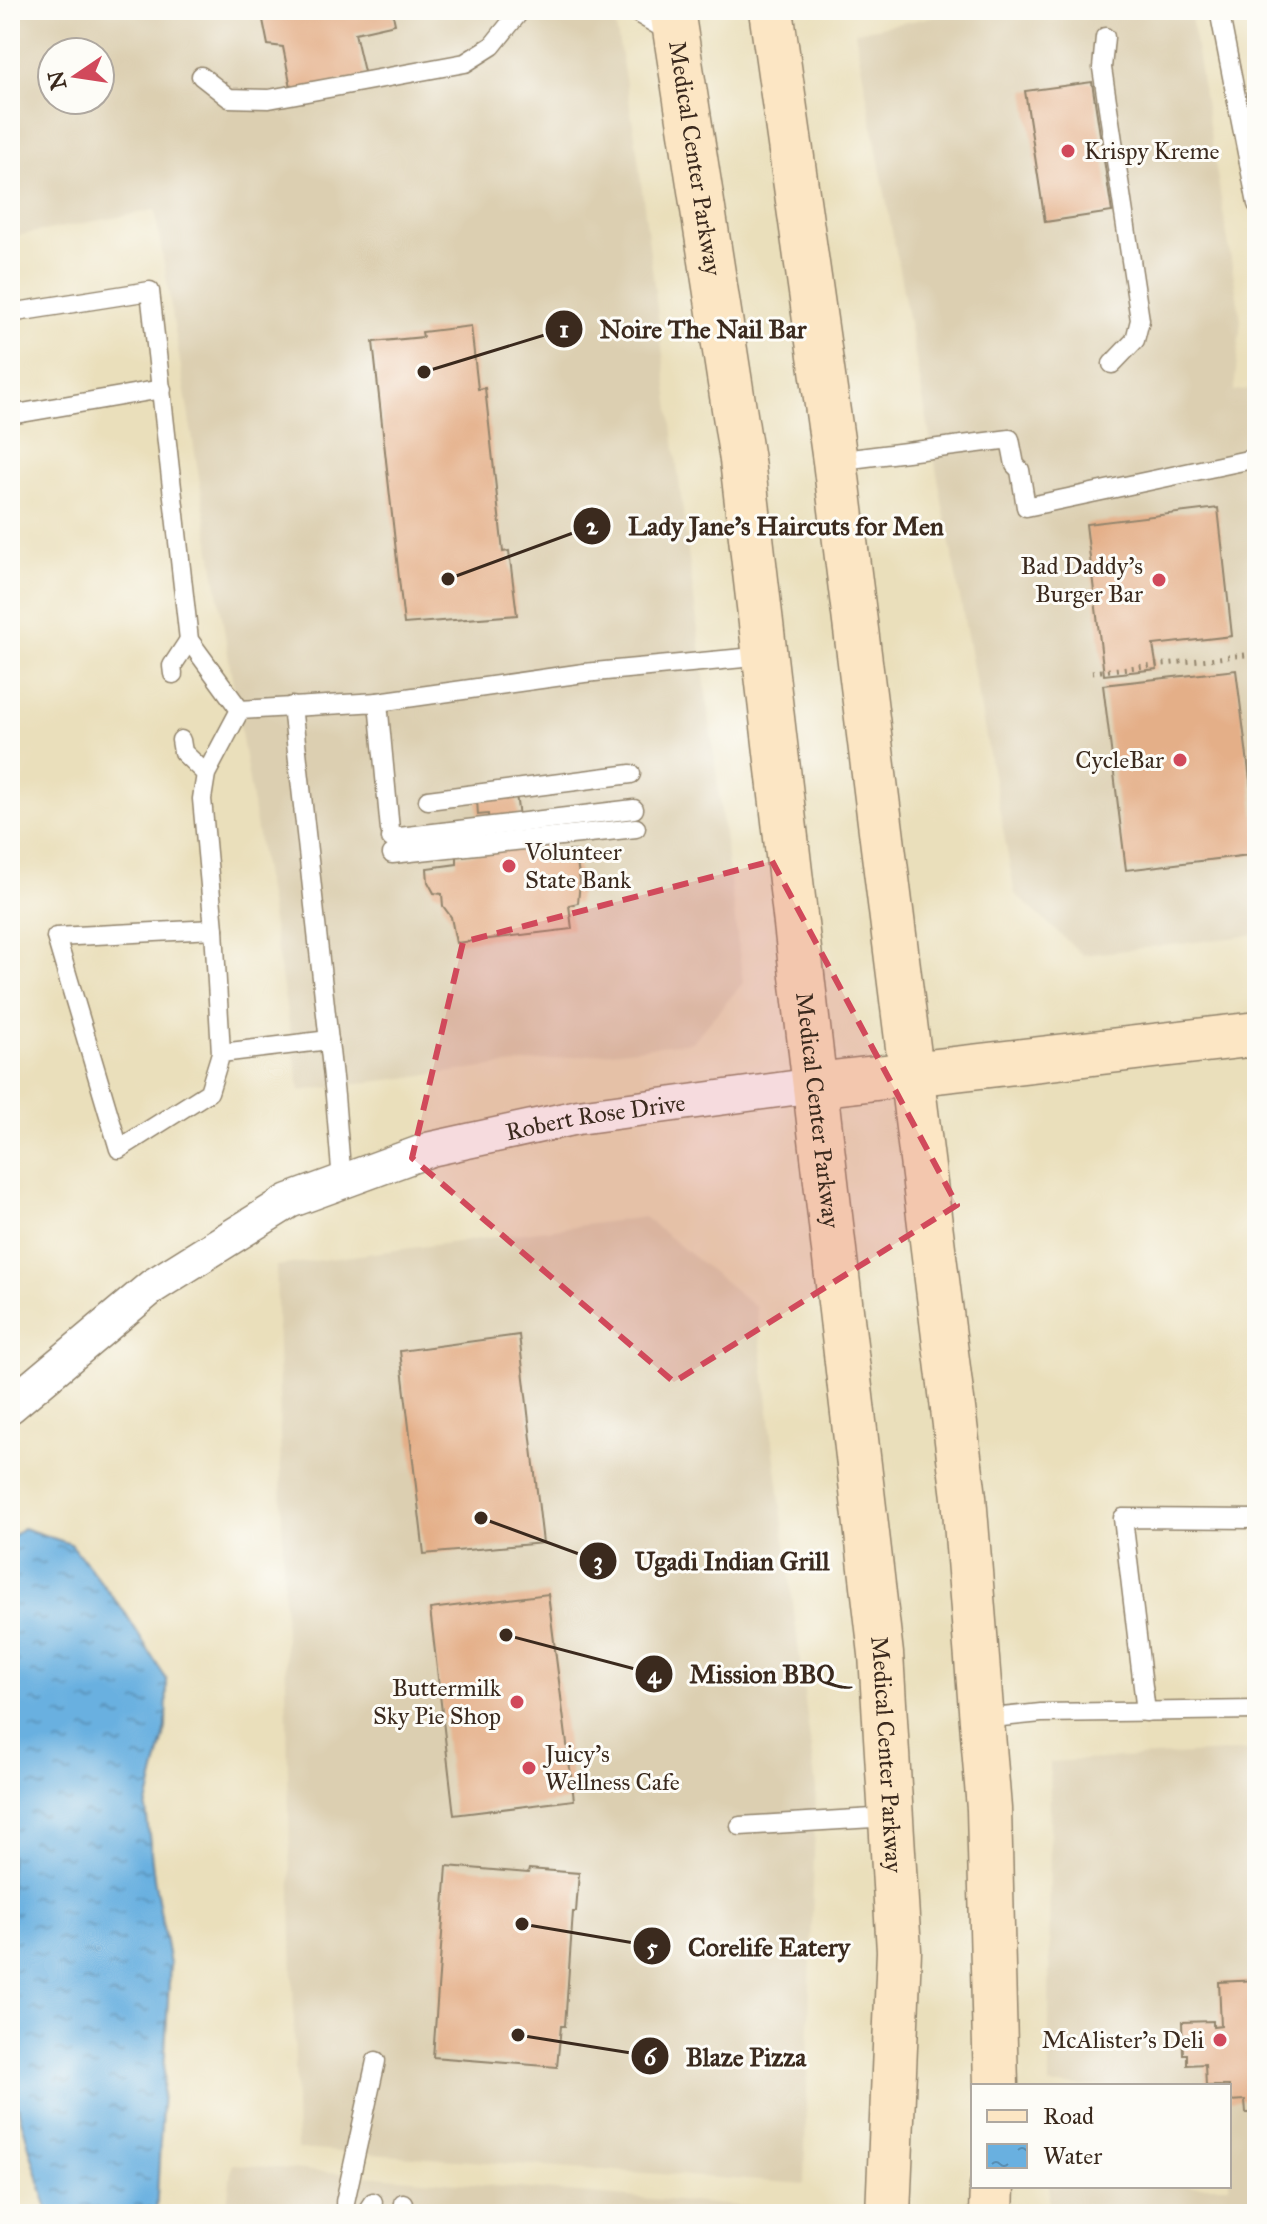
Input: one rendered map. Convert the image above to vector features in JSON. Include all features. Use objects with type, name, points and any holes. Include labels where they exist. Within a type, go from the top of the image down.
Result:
[{"type":"main road","points":[[771,10],[835,461],[964,1497],[989,1809],[996,2084]]},
{"type":"main road","name":"Medical Center Parkway","points":[[674,23],[742,460],[881,1654],[899,1951],[888,2214]]},
{"type":"main road","name":"Robert Rose Drive","points":[[815,1085],[1257,1034]]},
{"type":"main road","points":[[991,2214],[992,2188]]},
{"type":"street","name":"Robert Rose Drive","points":[[10,1406],[153,1286],[289,1201],[431,1149],[578,1117],[815,1085]]},
{"type":"lane","points":[[201,76],[229,98],[269,99],[465,63],[492,46],[521,10]]},
{"type":"lane","points":[[632,10],[674,23]]},
{"type":"lane","points":[[1219,10],[1257,204]]},
{"type":"lane","points":[[1105,37],[1102,68],[1140,320],[1135,340],[1112,364]]},
{"type":"lane","points":[[10,313],[150,291],[189,640],[240,710]]},
{"type":"lane","points":[[10,415],[162,389]]},
{"type":"lane","points":[[835,461],[1010,439],[1015,465],[1020,470],[1026,507],[1257,458]]},
{"type":"lane","points":[[173,674],[172,666],[189,640]]},
{"type":"lane","points":[[240,710],[378,702],[584,673],[765,656]]},
{"type":"lane","points":[[378,702],[391,841],[635,818]]},
{"type":"lane","points":[[292,706],[342,1182]]},
{"type":"lane","points":[[214,929],[56,937],[119,1149],[209,1092],[221,1053],[214,929],[202,799],[206,774],[240,710]]},
{"type":"lane","points":[[181,740],[183,752],[206,774]]},
{"type":"lane","points":[[428,800],[631,774]]},
{"type":"lane","points":[[221,1053],[329,1040]]},
{"type":"lane","points":[[1146,1712],[1123,1518],[1257,1519]]},
{"type":"lane","points":[[982,1719],[1041,1713],[1257,1710]]},
{"type":"lane","points":[[740,1826],[890,1817]]},
{"type":"lane","points":[[345,2202],[376,2061]]},
{"type":"path","points":[[1092,672],[1245,655]]},
{"type":"highlighted area","points":[[772,861],[957,1205],[674,1382],[412,1158],[463,942]]},
{"type":"shaded area","points":[[10,10],[613,10],[635,135],[743,983],[692,1042],[300,1091],[155,210],[10,237]]},
{"type":"shaded area","points":[[968,10],[1190,10],[1241,320],[1234,391],[1257,388],[1257,935],[1083,955],[1015,894],[855,32]]},
{"type":"shaded area","points":[[644,1217],[756,1307],[816,1789],[804,2184],[297,2149],[276,1266]]},
{"type":"shaded area","points":[[1257,1750],[1257,2214],[1049,2214],[1049,2188],[1231,2188],[1231,2084],[1049,2084],[1050,1762]]},
{"type":"shaded area","points":[[232,2164],[809,2212],[226,2214]]},
{"type":"water","points":[[23,1528],[71,1544],[126,1614],[167,1680],[166,1728],[146,1809],[154,1878],[170,1964],[156,2214],[49,2214],[10,2090],[10,1538]]},
{"type":"building","points":[[261,10],[392,10],[395,24],[355,33],[365,76],[292,92],[283,47],[268,45]]},
{"type":"building","name":"Krispy Kreme","points":[[1092,82],[1112,212],[1045,222],[1025,91]]},
{"type":"building","points":[[471,326],[478,389],[485,388],[503,552],[509,551],[517,615],[404,624],[373,342],[423,337],[422,332]]},
{"type":"building","name":"Bad Daddy's Burger Bar","points":[[1218,508],[1232,636],[1153,645],[1157,669],[1104,675],[1086,524]]},
{"type":"building","name":"CycleBar","points":[[1236,670],[1257,854],[1126,870],[1103,685]]},
{"type":"building","name":"Volunteer State Bank","points":[[516,794],[523,849],[552,844],[552,852],[575,851],[580,881],[578,903],[569,905],[572,929],[456,943],[451,917],[443,906],[442,894],[434,893],[428,882],[427,868],[457,864],[457,856],[492,852],[488,814],[478,815],[477,800]]},
{"type":"building","points":[[519,1335],[543,1543],[424,1554],[400,1351]]},
{"type":"building","points":[[548,1594],[574,1800],[454,1815],[430,1609]]},
{"type":"building","points":[[447,1866],[528,1873],[529,1869],[579,1873],[576,1912],[573,1912],[565,2026],[561,2026],[557,2067],[433,2057]]},
{"type":"building","name":"McAlister's Deli","points":[[1257,1980],[1257,2113],[1246,2113],[1245,2100],[1231,2101],[1231,2084],[1206,2084],[1205,2064],[1187,2065],[1187,2054],[1183,2054],[1182,2022],[1213,2021],[1213,2027],[1221,2026],[1219,1982]]},
{"type":"place","name":"Krispy Kreme","points":[[1068,151]]},
{"type":"place","name":"Noire The Nail Bar","points":[[424,372]]},
{"type":"place","name":"Lady Jane's Haircuts for Men","points":[[448,579]]},
{"type":"place","name":"Bad Daddy's Burger Bar","points":[[1159,580]]},
{"type":"place","name":"CycleBar","points":[[1180,760]]},
{"type":"place","name":"Volunteer State Bank","points":[[509,866]]},
{"type":"place","name":"Ugadi Indian Grill","points":[[481,1518]]},
{"type":"place","name":"Mission BBQ","points":[[506,1635]]},
{"type":"place","name":"Buttermilk Sky Pie Shop","points":[[517,1702]]},
{"type":"place","name":"Juicy's Wellness Cafe","points":[[529,1768]]},
{"type":"place","name":"Corelife Eatery","points":[[522,1924]]},
{"type":"place","name":"Blaze Pizza","points":[[518,2035]]},
{"type":"place","name":"McAlister's Deli","points":[[1220,2040]]}]
